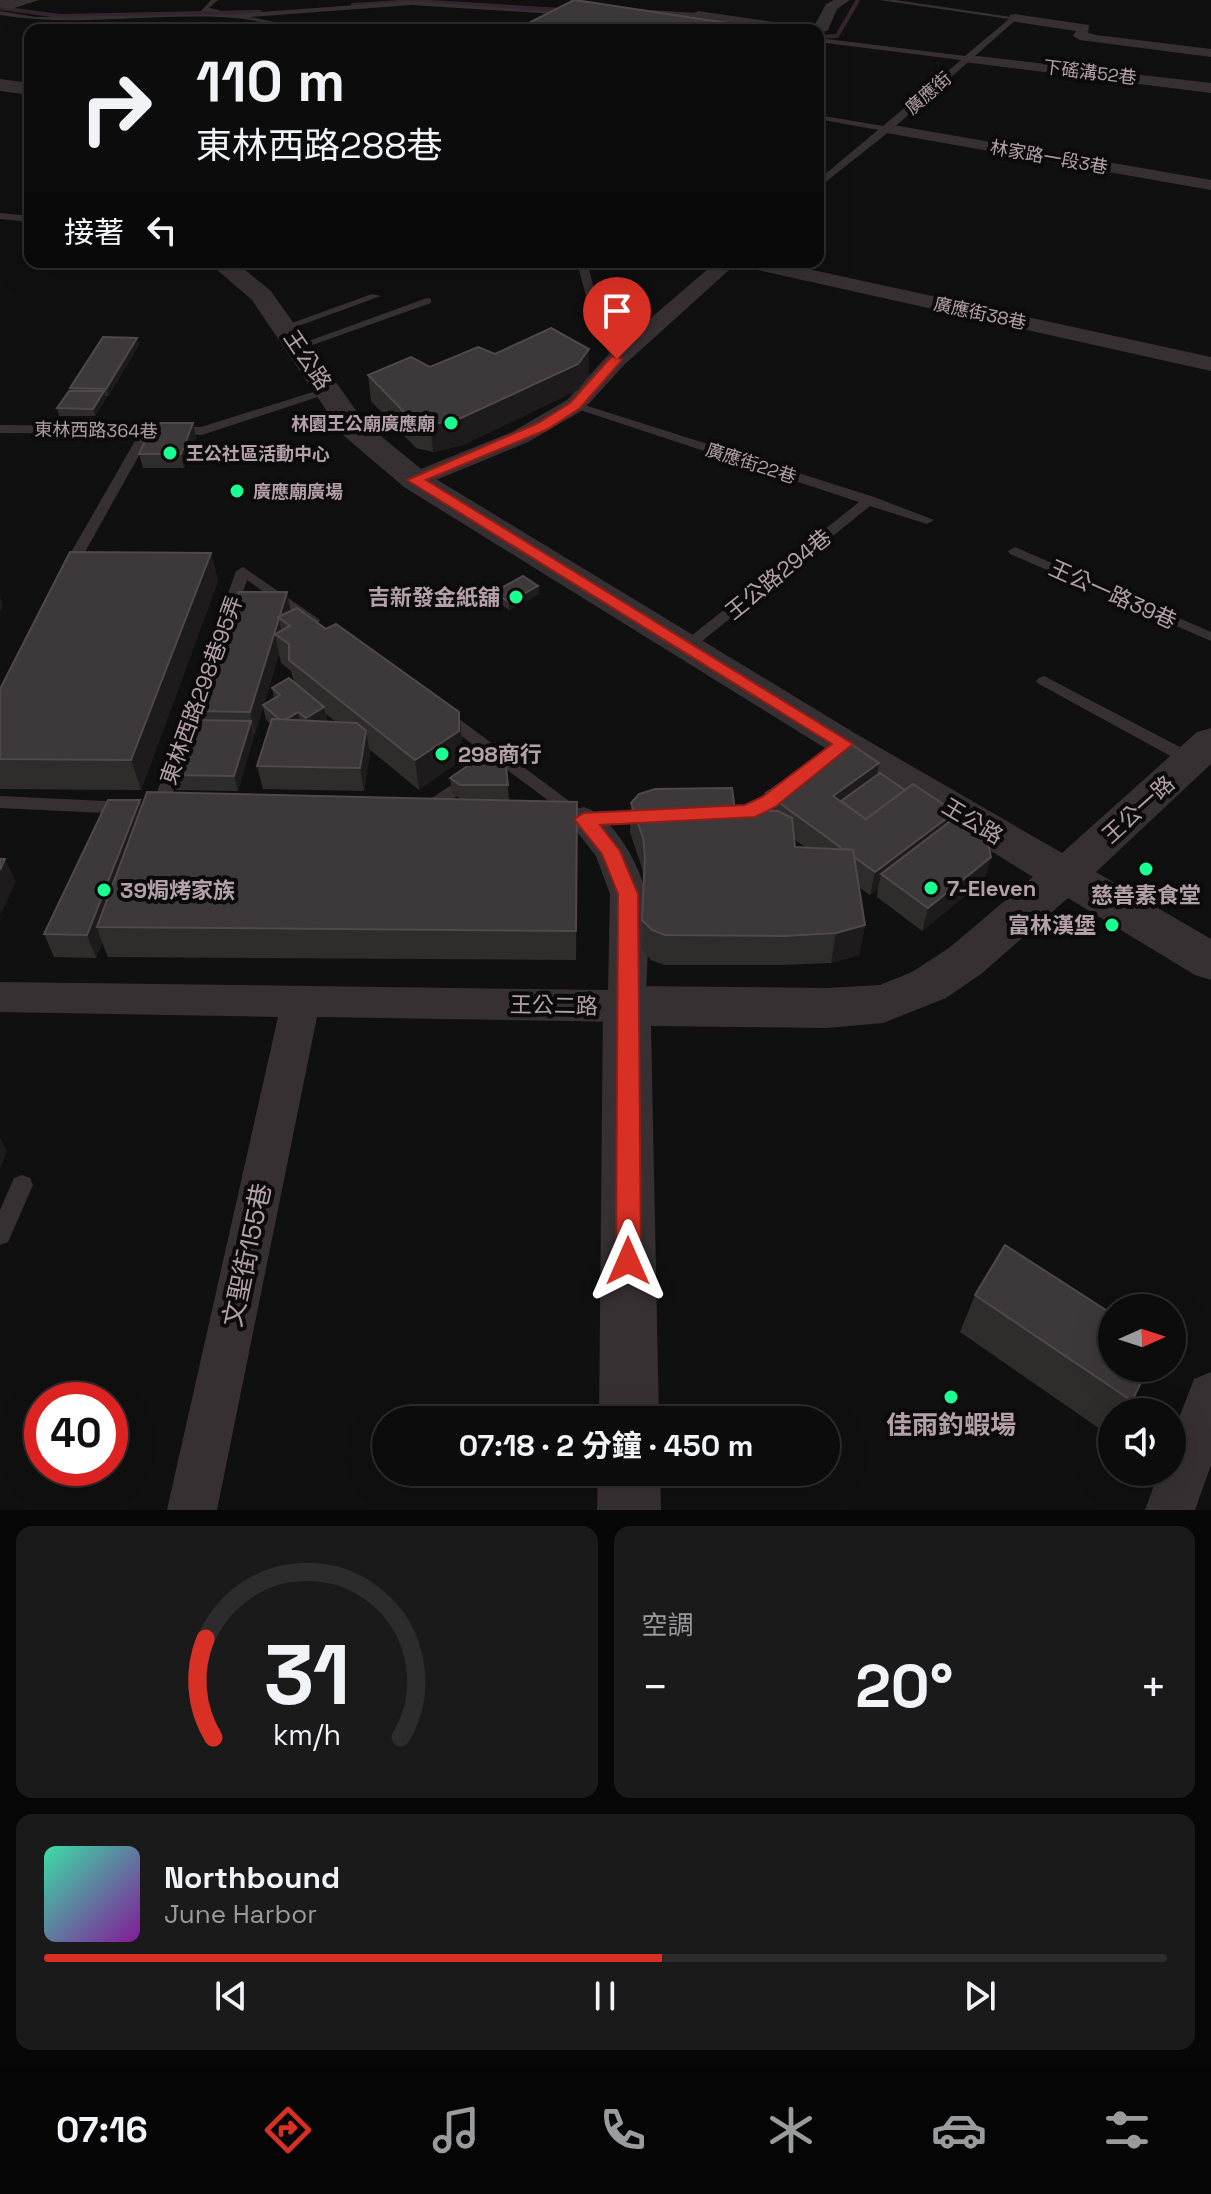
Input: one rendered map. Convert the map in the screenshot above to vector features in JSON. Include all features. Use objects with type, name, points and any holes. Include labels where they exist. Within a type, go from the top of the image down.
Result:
[{"type":"street","points":[[3,8],[32,0]]},
{"type":"street","points":[[824,24],[831,7],[843,0]]},
{"type":"street","points":[[1020,14],[1084,28],[1080,36],[1101,41],[1149,43],[1211,53]]},
{"type":"street","points":[[698,15],[760,24]]},
{"type":"street","name":"下磘溝52巷","points":[[969,59],[1211,88]]},
{"type":"street","points":[[0,85],[24,88]]},
{"type":"street","name":"林家路一段3巷","points":[[887,129],[1211,185]]},
{"type":"street","name":"王公路","points":[[229,268],[261,295],[354,429],[415,480],[686,647],[838,749],[1211,962]]},
{"type":"street","points":[[415,480],[520,437],[575,405],[617,359],[721,268]]},
{"type":"street","name":"廣應街38巷","points":[[776,268],[1211,364]]},
{"type":"street","name":"王公一路","points":[[1064,876],[1201,751]]},
{"type":"street","points":[[569,819],[611,851],[628,894],[629,1406]]},
{"type":"street","name":"王公二路","points":[[0,997],[827,1008],[883,1004],[929,985],[965,961],[1064,876]]},
{"type":"street","name":"文聖街155巷","points":[[192,1510],[301,1001]]},
{"type":"street","points":[[1170,1510],[1211,1396]]},
{"type":"street","points":[[629,1486],[629,1510]]},
{"type":"lane","points":[[215,0],[203,10],[382,0]]},
{"type":"lane","points":[[3,8],[36,19],[235,16],[411,3],[579,11],[444,0]]},
{"type":"lane","points":[[882,0],[1020,14]]},
{"type":"lane","points":[[698,15],[624,13],[714,24]]},
{"type":"lane","name":"廣應街","points":[[824,180],[1020,14]]},
{"type":"lane","points":[[235,16],[278,24]]},
{"type":"lane","points":[[824,41],[969,59]]},
{"type":"lane","points":[[824,118],[887,129]]},
{"type":"lane","points":[[0,216],[24,218]]},
{"type":"lane","points":[[584,268],[598,323],[617,359]]},
{"type":"lane","points":[[291,337],[376,296]]},
{"type":"lane","points":[[291,337],[427,301]]},
{"type":"lane","name":"東林西路364巷","points":[[0,429],[202,431],[329,390]]},
{"type":"lane","name":"廣應街22巷","points":[[575,405],[927,520]]},
{"type":"lane","points":[[63,579],[147,431]]},
{"type":"lane","name":"王公路294巷","points":[[686,647],[869,500]]},
{"type":"lane","name":"王公一路39巷","points":[[1015,551],[1211,637]]},
{"type":"lane","name":"東林西路298巷95弄","points":[[0,802],[167,809],[243,571],[321,626]]},
{"type":"lane","points":[[1044,681],[1201,751]]},
{"type":"lane","points":[[437,710],[490,764],[569,819],[674,817]]},
{"type":"lane","points":[[448,816],[411,815],[490,764]]},
{"type":"lane","points":[[719,815],[748,812],[769,802],[794,783]]},
{"type":"lane","points":[[0,1235],[22,1185]]},
{"type":"building","points":[[575,0],[733,24],[527,24]]},
{"type":"building","points":[[551,328],[589,349],[578,364],[461,418],[430,425],[413,421],[368,375],[411,357],[430,367],[478,347],[495,354]]},
{"type":"building","points":[[103,337],[137,338],[106,389],[70,388]]},
{"type":"building","points":[[69,391],[104,391],[93,409],[57,408]]},
{"type":"building","points":[[153,423],[193,423],[181,454],[139,454]]},
{"type":"building","points":[[70,552],[211,553],[131,760],[0,759],[0,689]]},
{"type":"building","points":[[523,576],[538,586],[509,602],[494,592]]},
{"type":"building","points":[[239,592],[287,592],[250,712],[197,711]]},
{"type":"building","points":[[297,608],[326,629],[336,624],[459,712],[459,731],[415,760],[289,660],[289,644],[275,634],[290,626],[278,617]]},
{"type":"building","points":[[289,678],[324,707],[306,718],[298,712],[280,720],[263,705],[280,695],[272,688]]},
{"type":"building","points":[[272,719],[357,723],[366,731],[360,768],[257,766]]},
{"type":"building","points":[[191,720],[251,721],[234,776],[172,775]]},
{"type":"building","points":[[845,740],[879,763],[833,796],[866,819],[913,784],[955,812],[875,872],[854,857],[853,850],[843,849],[766,793]]},
{"type":"building","points":[[496,760],[506,768],[508,785],[460,785],[450,778],[472,763]]},
{"type":"building","points":[[880,773],[905,790],[866,819],[841,801]]},
{"type":"building","points":[[732,788],[735,811],[778,811],[792,818],[795,847],[853,850],[865,925],[836,933],[785,936],[665,935],[652,930],[642,920],[645,856],[643,838],[631,803],[639,794],[655,789]]},
{"type":"building","points":[[147,792],[577,802],[576,931],[97,927]]},
{"type":"building","points":[[108,800],[140,800],[87,935],[44,934]]},
{"type":"building","points":[[957,816],[986,835],[991,857],[928,908],[881,874]]},
{"type":"building","points":[[1005,1245],[1098,1305],[1098,1378],[975,1295]]},
{"type":"building","points":[[1104,1382],[1141,1382],[1133,1398],[1128,1398]]},
{"type":"waterway","points":[[824,37],[837,36],[858,0]]},
{"type":"waterway","points":[[353,5],[414,1],[563,10]]},
{"type":"waterway","points":[[0,8],[60,16],[260,12]]},
{"type":"place","name":"林園王公廟廣應廟","points":[[451,423]]},
{"type":"place","name":"王公社區活動中心","points":[[170,453]]},
{"type":"place","name":"廣應廟廣場","points":[[237,491]]},
{"type":"place","name":"吉新發金紙舖","points":[[516,597]]},
{"type":"place","name":"298商行","points":[[442,754]]},
{"type":"place","name":"慈善素食堂","points":[[1146,869]]},
{"type":"place","name":"7-Eleven","points":[[931,888]]},
{"type":"place","name":"39焗烤家族","points":[[104,890]]},
{"type":"place","name":"富林漢堡","points":[[1112,925]]},
{"type":"place","name":"佳雨釣蝦場","points":[[951,1397]]},
{"type":"route","points":[[617,359],[575,405],[543,426],[415,480],[844,744],[769,802],[748,812],[584,819],[611,851],[628,894],[628,1261]]}]
